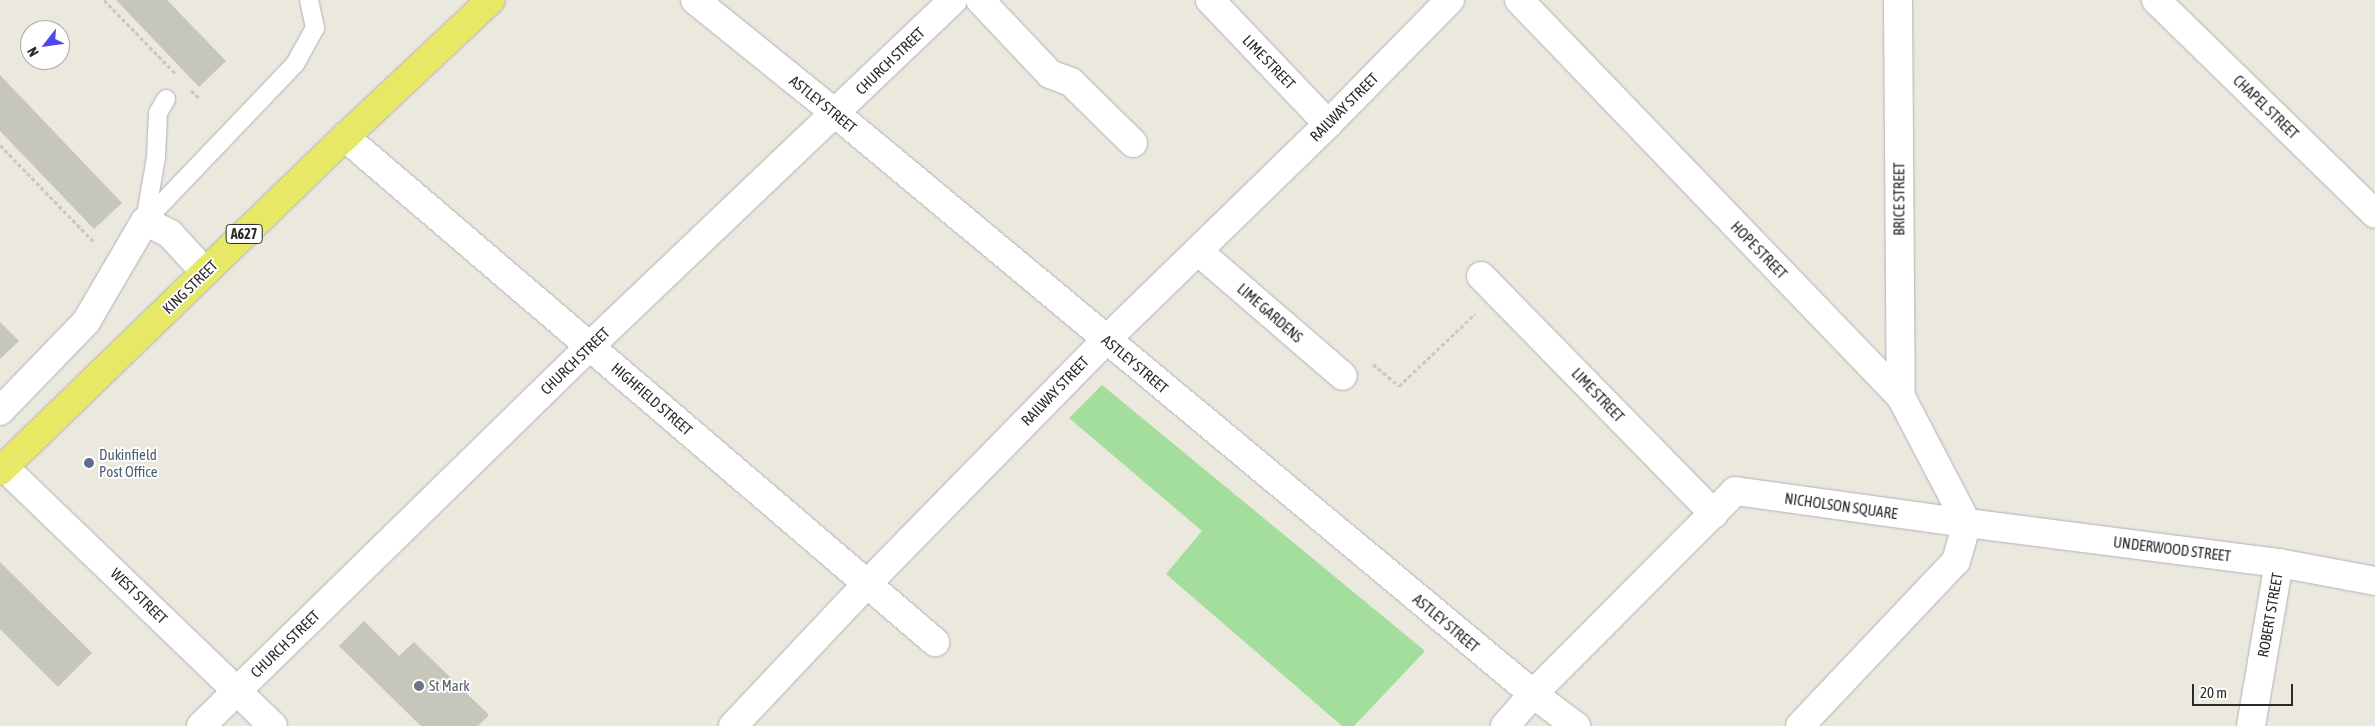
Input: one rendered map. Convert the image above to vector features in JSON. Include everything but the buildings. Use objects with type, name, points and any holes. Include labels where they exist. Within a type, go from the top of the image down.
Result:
[{"type":"main road","name":"KING STREET","points":[[2,469],[345,137],[491,0]]},
{"type":"street","name":"ASTLEY STREET","points":[[694,0],[835,113],[1533,694],[1576,726]]},
{"type":"street","name":"CHURCH STREET","points":[[201,726],[590,346],[953,0]]},
{"type":"street","points":[[980,0],[1050,74],[1071,82],[1133,143]]},
{"type":"street","name":"LIME STREET","points":[[1210,0],[1328,124]]},
{"type":"street","name":"RAILWAY STREET","points":[[733,726],[867,584],[1106,340],[1328,124],[1450,0]]},
{"type":"street","name":"HOPE STREET","points":[[1519,0],[1901,397],[1967,523]]},
{"type":"street","name":"BRICE STREET","points":[[1898,0],[1901,397]]},
{"type":"street","name":"CHAPEL STREET","points":[[2156,0],[2375,214]]},
{"type":"street","name":"HIGHFIELD STREET","points":[[345,137],[935,642]]},
{"type":"street","points":[[0,411],[86,322],[145,221],[170,234],[205,272]]},
{"type":"street","name":"LIME GARDENS","points":[[1198,251],[1343,376]]},
{"type":"street","name":"LIME STREET","points":[[1489,285],[1714,514]]},
{"type":"street","name":"WEST STREET","points":[[2,469],[273,726]]},
{"type":"street","name":"NICHOLSON SQUARE","points":[[1506,726],[1533,694],[1736,491],[1967,523]]},
{"type":"street","points":[[1800,726],[1956,561],[1967,523]]},
{"type":"street","name":"UNDERWOOD STREET","points":[[1967,523],[2279,563],[2375,581]]},
{"type":"street","name":"ROBERT STREET","points":[[2250,726],[2279,563]]},
{"type":"lane","points":[[145,221],[295,64],[315,28],[309,0]]},
{"type":"lane","points":[[145,221],[156,157],[158,113],[166,99]]},
{"type":"path","points":[[104,0],[179,77]]},
{"type":"path","points":[[185,84],[199,98]]},
{"type":"path","points":[[0,145],[118,267]]},
{"type":"path","points":[[1368,360],[1399,386],[1489,285]]},
{"type":"green space","points":[[1102,385],[1425,651],[1354,726],[1342,726],[1166,574],[1202,531],[1069,418]]},
{"type":"place","name":"Dukinfield Post Office","points":[[89,463]]},
{"type":"place","name":"St Mark","points":[[419,686]]}]
